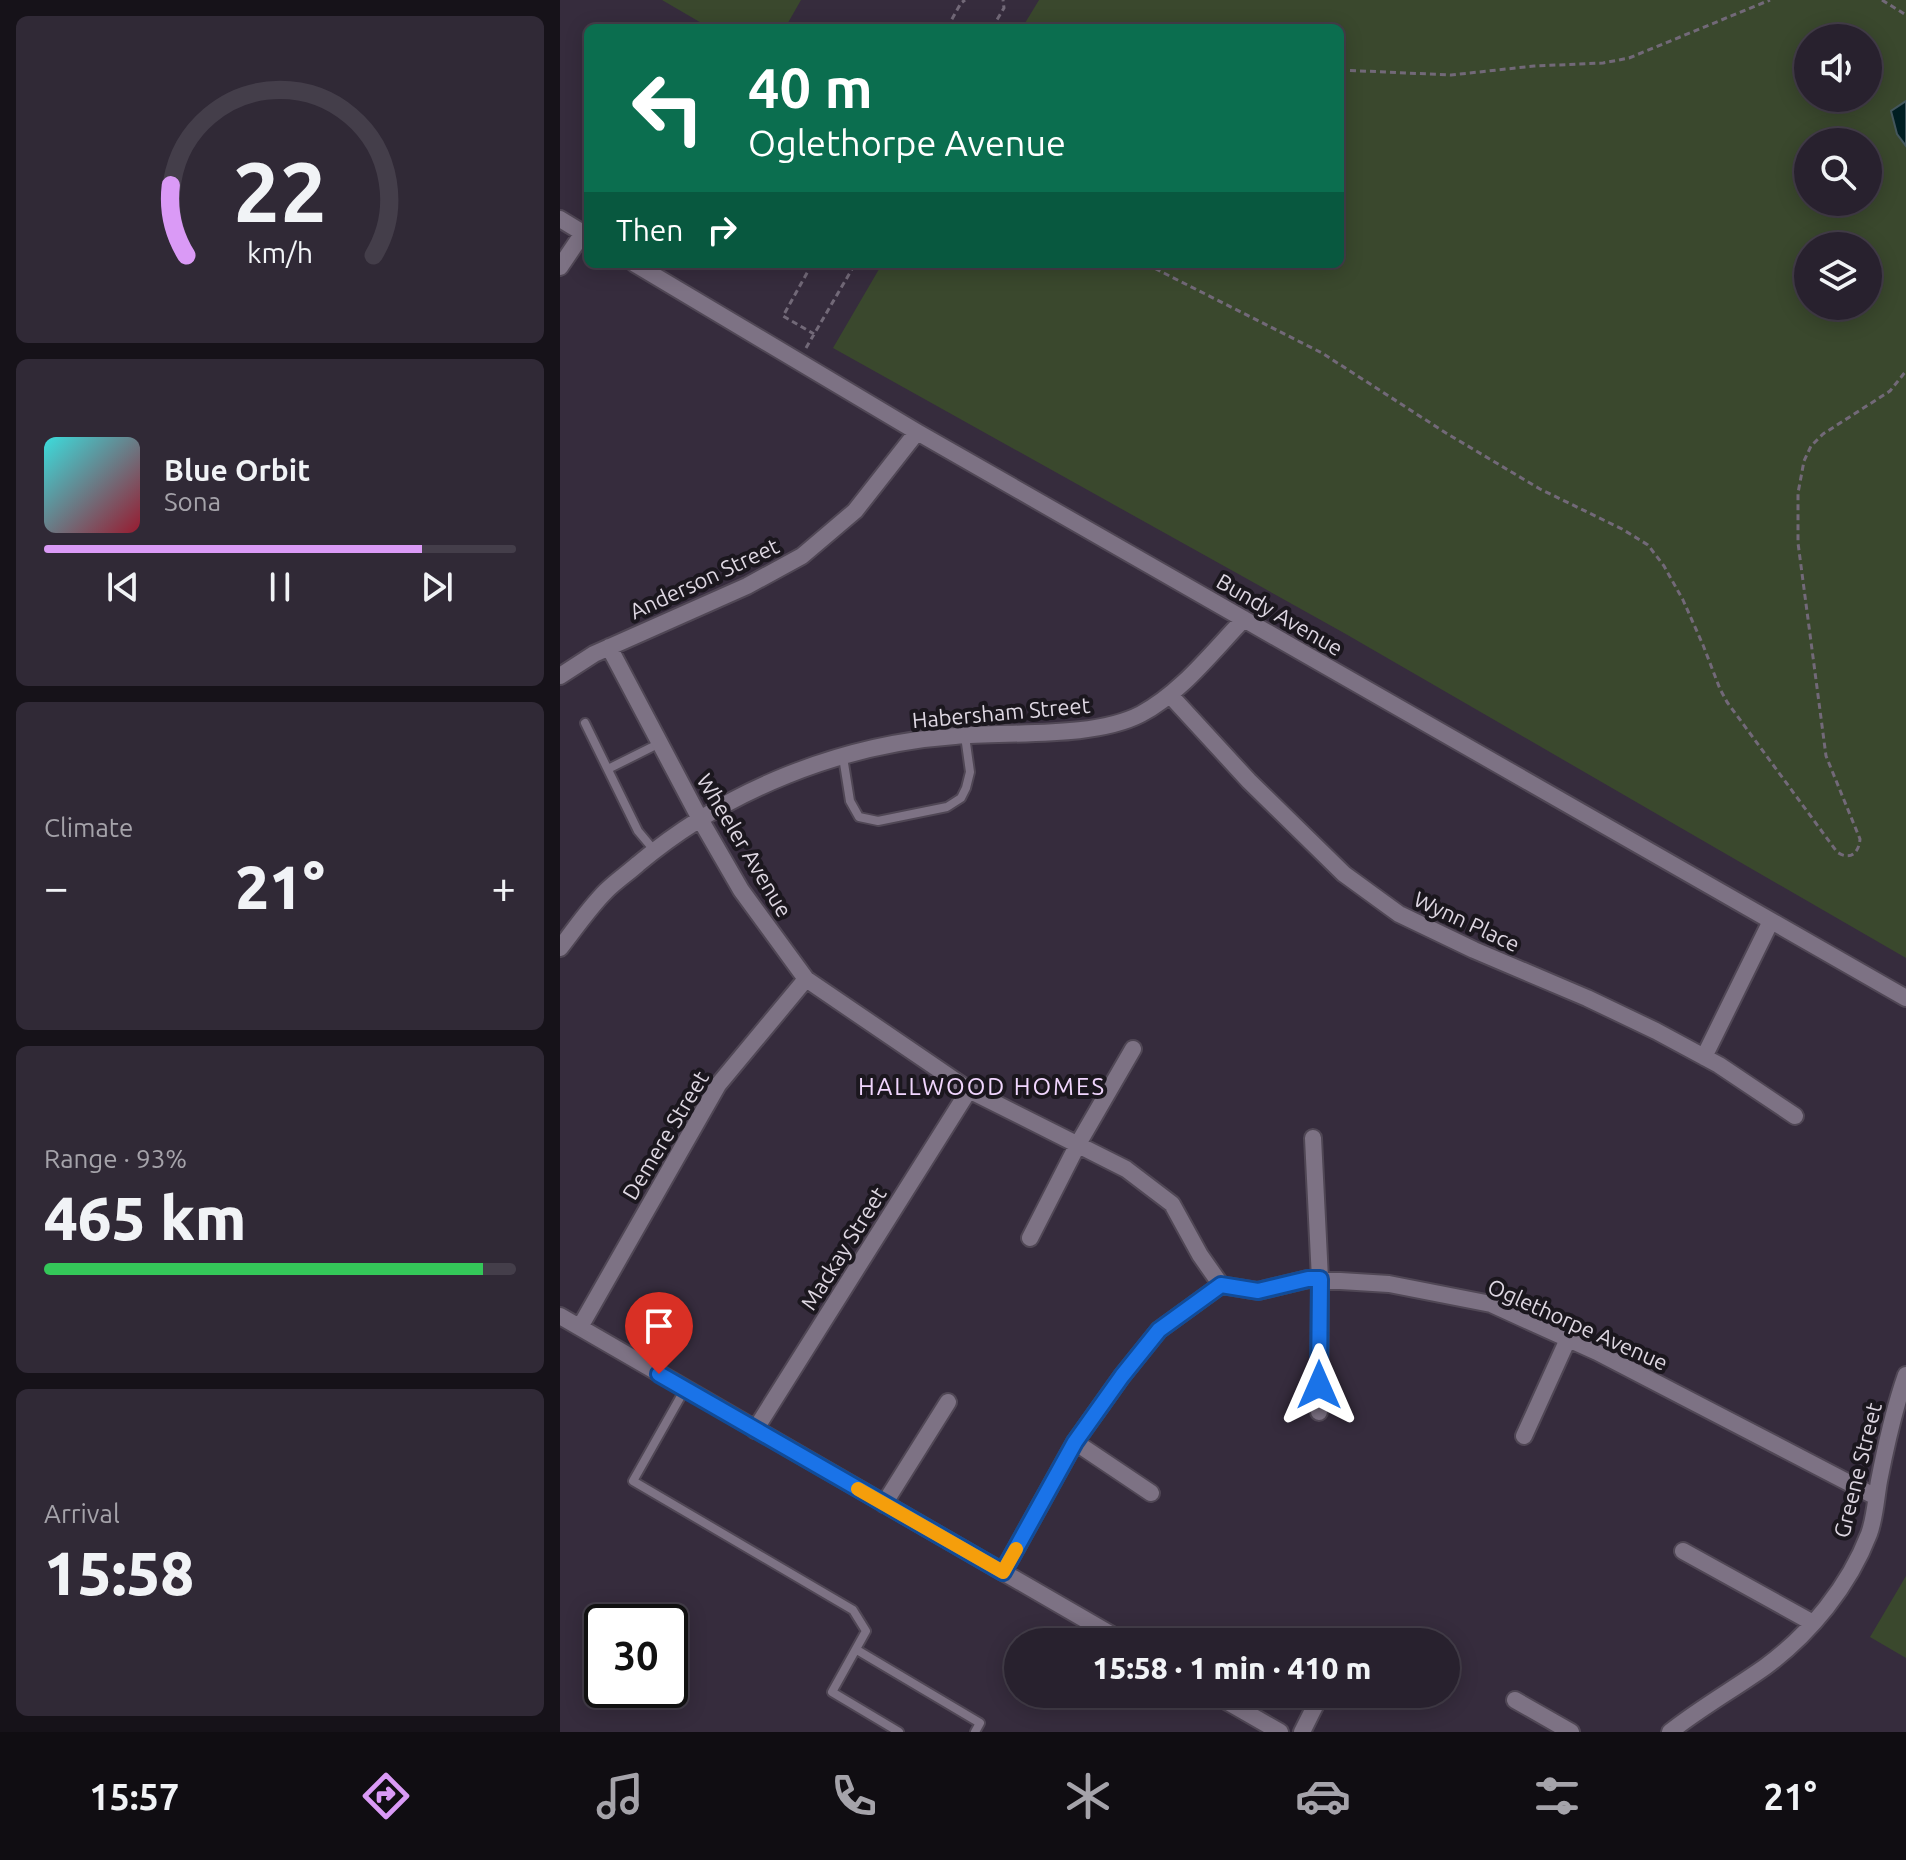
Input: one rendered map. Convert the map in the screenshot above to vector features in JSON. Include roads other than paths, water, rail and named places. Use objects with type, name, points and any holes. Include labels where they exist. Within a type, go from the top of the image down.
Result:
[{"type":"street","points":[[560,219],[584,234]]},
{"type":"street","points":[[560,267],[584,236]]},
{"type":"street","name":"Bundy Avenue","points":[[642,268],[917,432],[1906,998]]},
{"type":"street","name":"Anderson Street","points":[[560,676],[594,654],[747,586],[802,556],[855,511],[917,432]]},
{"type":"street","name":"Habersham Street","points":[[560,948],[606,891],[654,850],[747,793],[818,763],[900,742],[965,735],[1042,733],[1101,726],[1140,715],[1170,695],[1244,619]]},
{"type":"street","name":"Wheeler Avenue","points":[[609,647],[741,890],[806,979],[969,1090],[1126,1169],[1172,1204],[1200,1255],[1221,1285]]},
{"type":"street","name":"Wynn Place","points":[[1170,695],[1249,781],[1344,874],[1399,914],[1656,1031],[1704,1057],[1795,1116]]},
{"type":"street","points":[[1704,1057],[1771,921]]},
{"type":"street","name":"Demere Street","points":[[580,1327],[718,1085],[806,979]]},
{"type":"street","points":[[1030,1238],[1078,1144],[1133,1049]]},
{"type":"street","name":"Mackay Street","points":[[755,1430],[969,1090]]},
{"type":"street","points":[[1313,1138],[1320,1279],[1319,1412]]},
{"type":"street","name":"Oglethorpe Avenue","points":[[1221,1285],[1258,1291],[1320,1279],[1389,1284],[1491,1304],[1597,1352],[1876,1497]]},
{"type":"street","points":[[1003,1572],[1075,1442],[1122,1376],[1159,1330],[1221,1285]]},
{"type":"street","points":[[560,1316],[1100,1628]]},
{"type":"street","points":[[1524,1436],[1568,1339]]},
{"type":"street","name":"Greene Street","points":[[1670,1732],[1766,1666],[1813,1623],[1846,1582],[1870,1533],[1898,1396],[1906,1375]]},
{"type":"street","points":[[884,1504],[948,1402]]},
{"type":"street","points":[[1075,1442],[1151,1493]]},
{"type":"street","points":[[1683,1551],[1813,1623]]},
{"type":"street","points":[[1515,1700],[1571,1732]]},
{"type":"street","points":[[1238,1708],[1277,1731]]},
{"type":"street","points":[[1302,1732],[1314,1708]]},
{"type":"lane","points":[[585,723],[638,831],[654,850]]},
{"type":"lane","points":[[843,757],[850,801],[859,817],[878,821],[947,807],[961,798],[970,772],[965,735]]},
{"type":"lane","points":[[608,769],[660,743]]},
{"type":"lane","points":[[685,1389],[633,1481],[853,1610],[866,1631],[832,1692],[899,1732]]},
{"type":"lane","points":[[857,1650],[980,1723],[975,1732]]},
{"type":"district","name":"HALLWOOD HOMES","points":[[982,1086]]}]
